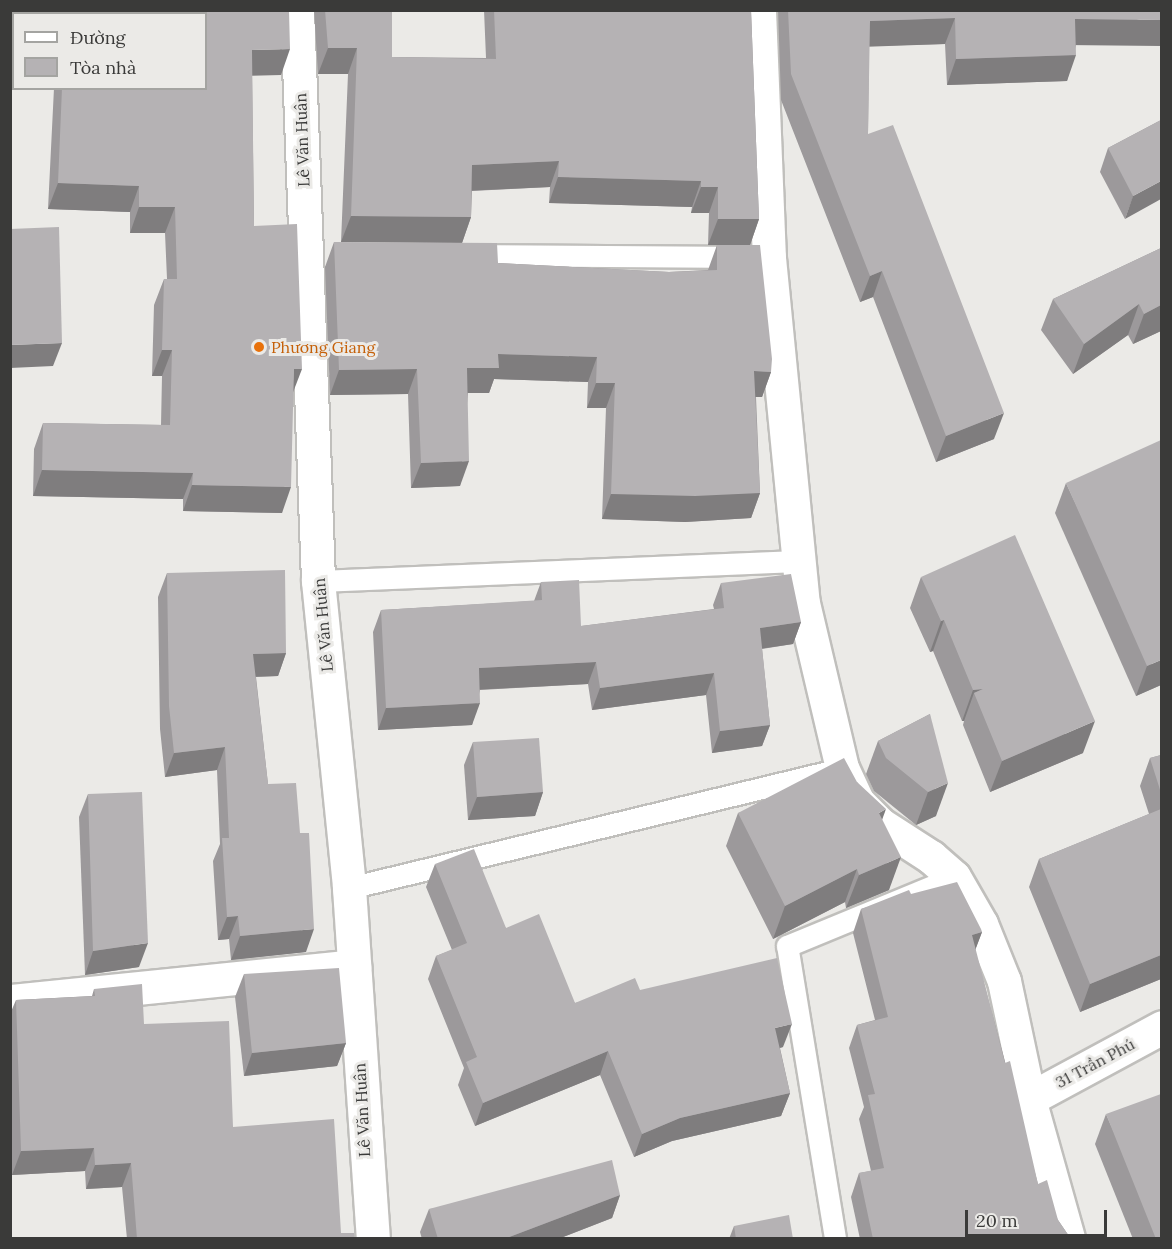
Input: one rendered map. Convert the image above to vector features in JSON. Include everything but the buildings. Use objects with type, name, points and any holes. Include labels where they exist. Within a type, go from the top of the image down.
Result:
[{"type":"street","name":"Lê Văn Huân","points":[[297,10],[319,254],[318,581],[350,888],[373,1239]]},
{"type":"street","points":[[759,10],[769,258],[803,603],[842,768],[858,802],[880,824],[931,857],[954,877],[981,924],[1004,981],[1029,1099],[1068,1239]]},
{"type":"street","points":[[10,1001],[354,966]]},
{"type":"street","name":"31 Trần Phú","points":[[1029,1099],[1161,1027]]},
{"type":"lane","points":[[449,255],[769,258]]},
{"type":"lane","points":[[318,581],[799,561]]},
{"type":"lane","points":[[350,888],[842,768]]},
{"type":"lane","points":[[835,1239],[787,946],[954,877]]},
{"type":"place","name":"Phương Giang","points":[[259,347]]}]
